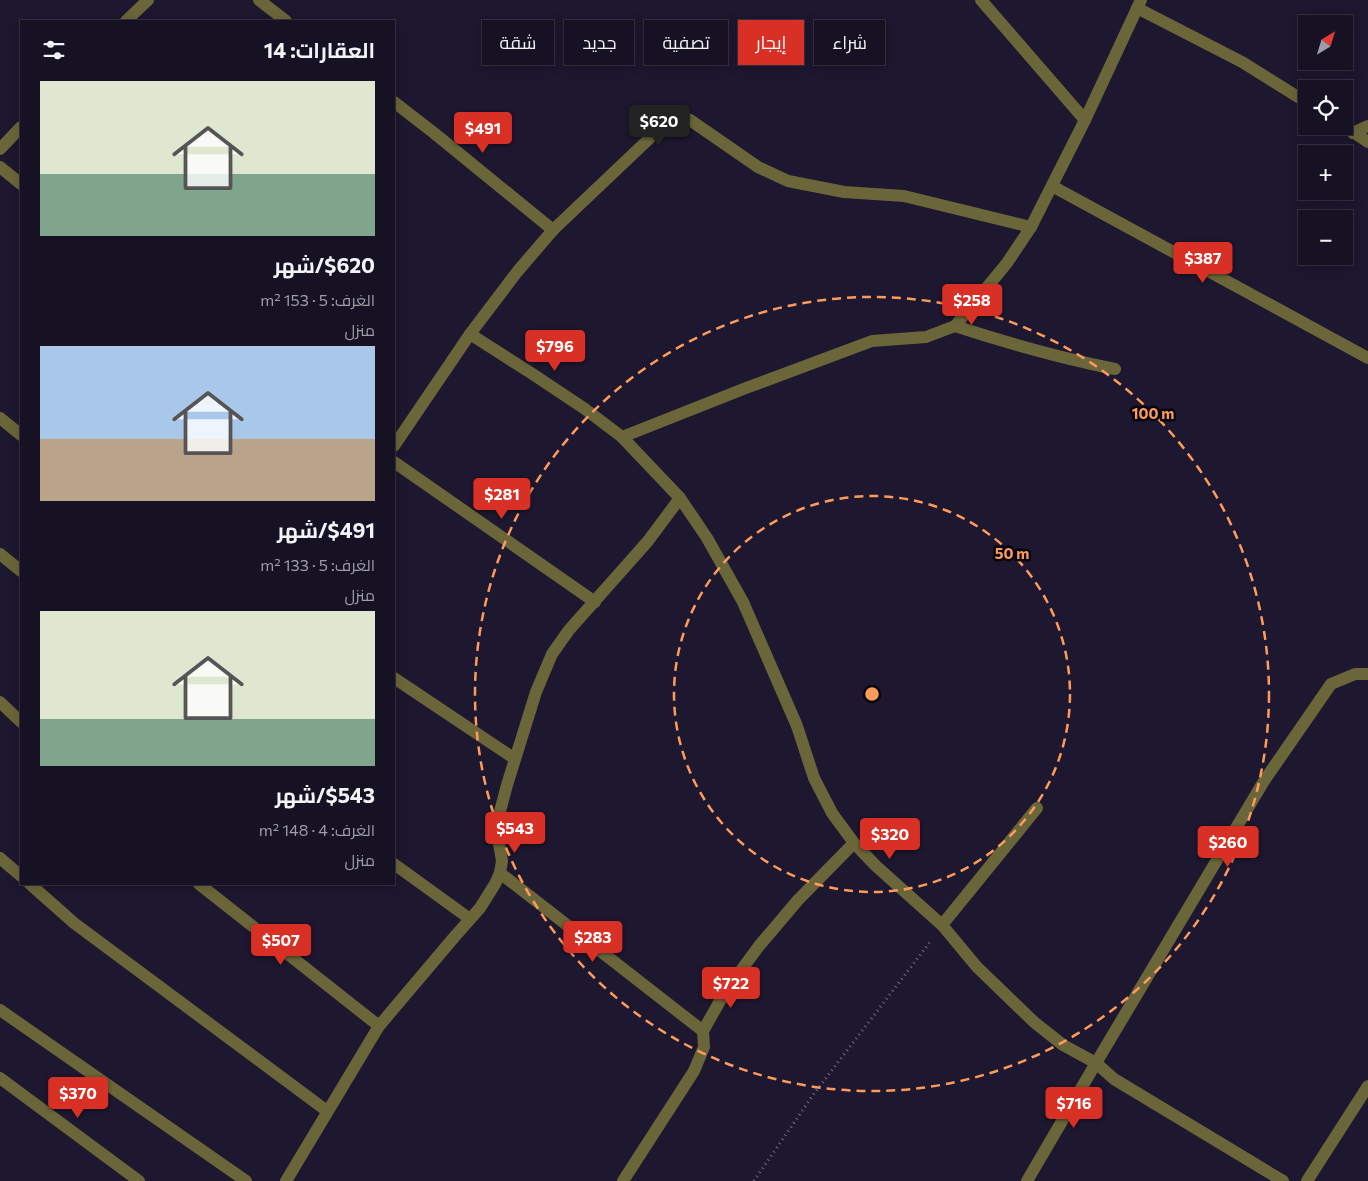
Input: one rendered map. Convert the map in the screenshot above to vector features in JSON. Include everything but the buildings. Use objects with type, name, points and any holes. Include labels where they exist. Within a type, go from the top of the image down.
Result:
[{"type":"street","points":[[127,20],[148,0]]},
{"type":"street","points":[[259,0],[285,20]]},
{"type":"street","points":[[981,0],[1085,120]]},
{"type":"street","points":[[622,437],[872,341],[926,337],[955,326],[1007,263],[1031,227],[1085,120],[1139,4],[1242,62],[1298,97]]},
{"type":"street","points":[[395,103],[553,230]]},
{"type":"street","points":[[395,445],[470,334],[517,272],[553,230],[671,118],[679,116],[690,120],[758,167],[788,181],[844,192],[904,196],[1031,227]]},
{"type":"street","points":[[1353,129],[1368,126]]},
{"type":"street","points":[[0,149],[20,127]]},
{"type":"street","points":[[1353,133],[1368,142]]},
{"type":"street","points":[[0,167],[20,183]]},
{"type":"street","points":[[1052,186],[1368,358]]},
{"type":"street","points":[[955,326],[1077,361],[1115,369]]},
{"type":"street","points":[[470,334],[585,409],[622,437],[680,498],[707,538],[743,602],[797,726],[814,778],[832,813],[854,843],[876,866],[942,925],[977,967],[1034,1022],[1063,1045],[1096,1063],[1114,1079],[1283,1181]]},
{"type":"street","points":[[0,418],[20,434]]},
{"type":"street","points":[[395,463],[595,602]]},
{"type":"street","points":[[286,1181],[379,1026],[480,908],[496,884],[502,861],[497,832],[498,819],[536,692],[552,654],[569,630],[648,541],[680,498]]},
{"type":"street","points":[[0,554],[20,570]]},
{"type":"street","points":[[1027,1181],[1264,781],[1331,684],[1355,674],[1368,674]]},
{"type":"street","points":[[395,679],[515,759]]},
{"type":"street","points":[[0,702],[20,721]]},
{"type":"street","points":[[942,925],[1037,808]]},
{"type":"street","points":[[623,1181],[694,1071],[704,1047],[703,1031],[724,992],[758,946],[798,900],[854,843]]},
{"type":"street","points":[[0,858],[20,875]]},
{"type":"street","points":[[395,865],[470,919]]},
{"type":"street","points":[[500,873],[703,1031]]},
{"type":"street","points":[[31,885],[74,923],[327,1111]]},
{"type":"street","points":[[200,885],[379,1026]]},
{"type":"street","points":[[0,1010],[246,1181]]},
{"type":"street","points":[[0,1078],[139,1181]]},
{"type":"street","points":[[1307,1181],[1368,1086]]},
{"type":"path","points":[[754,1181],[813,1095],[942,925]]}]
